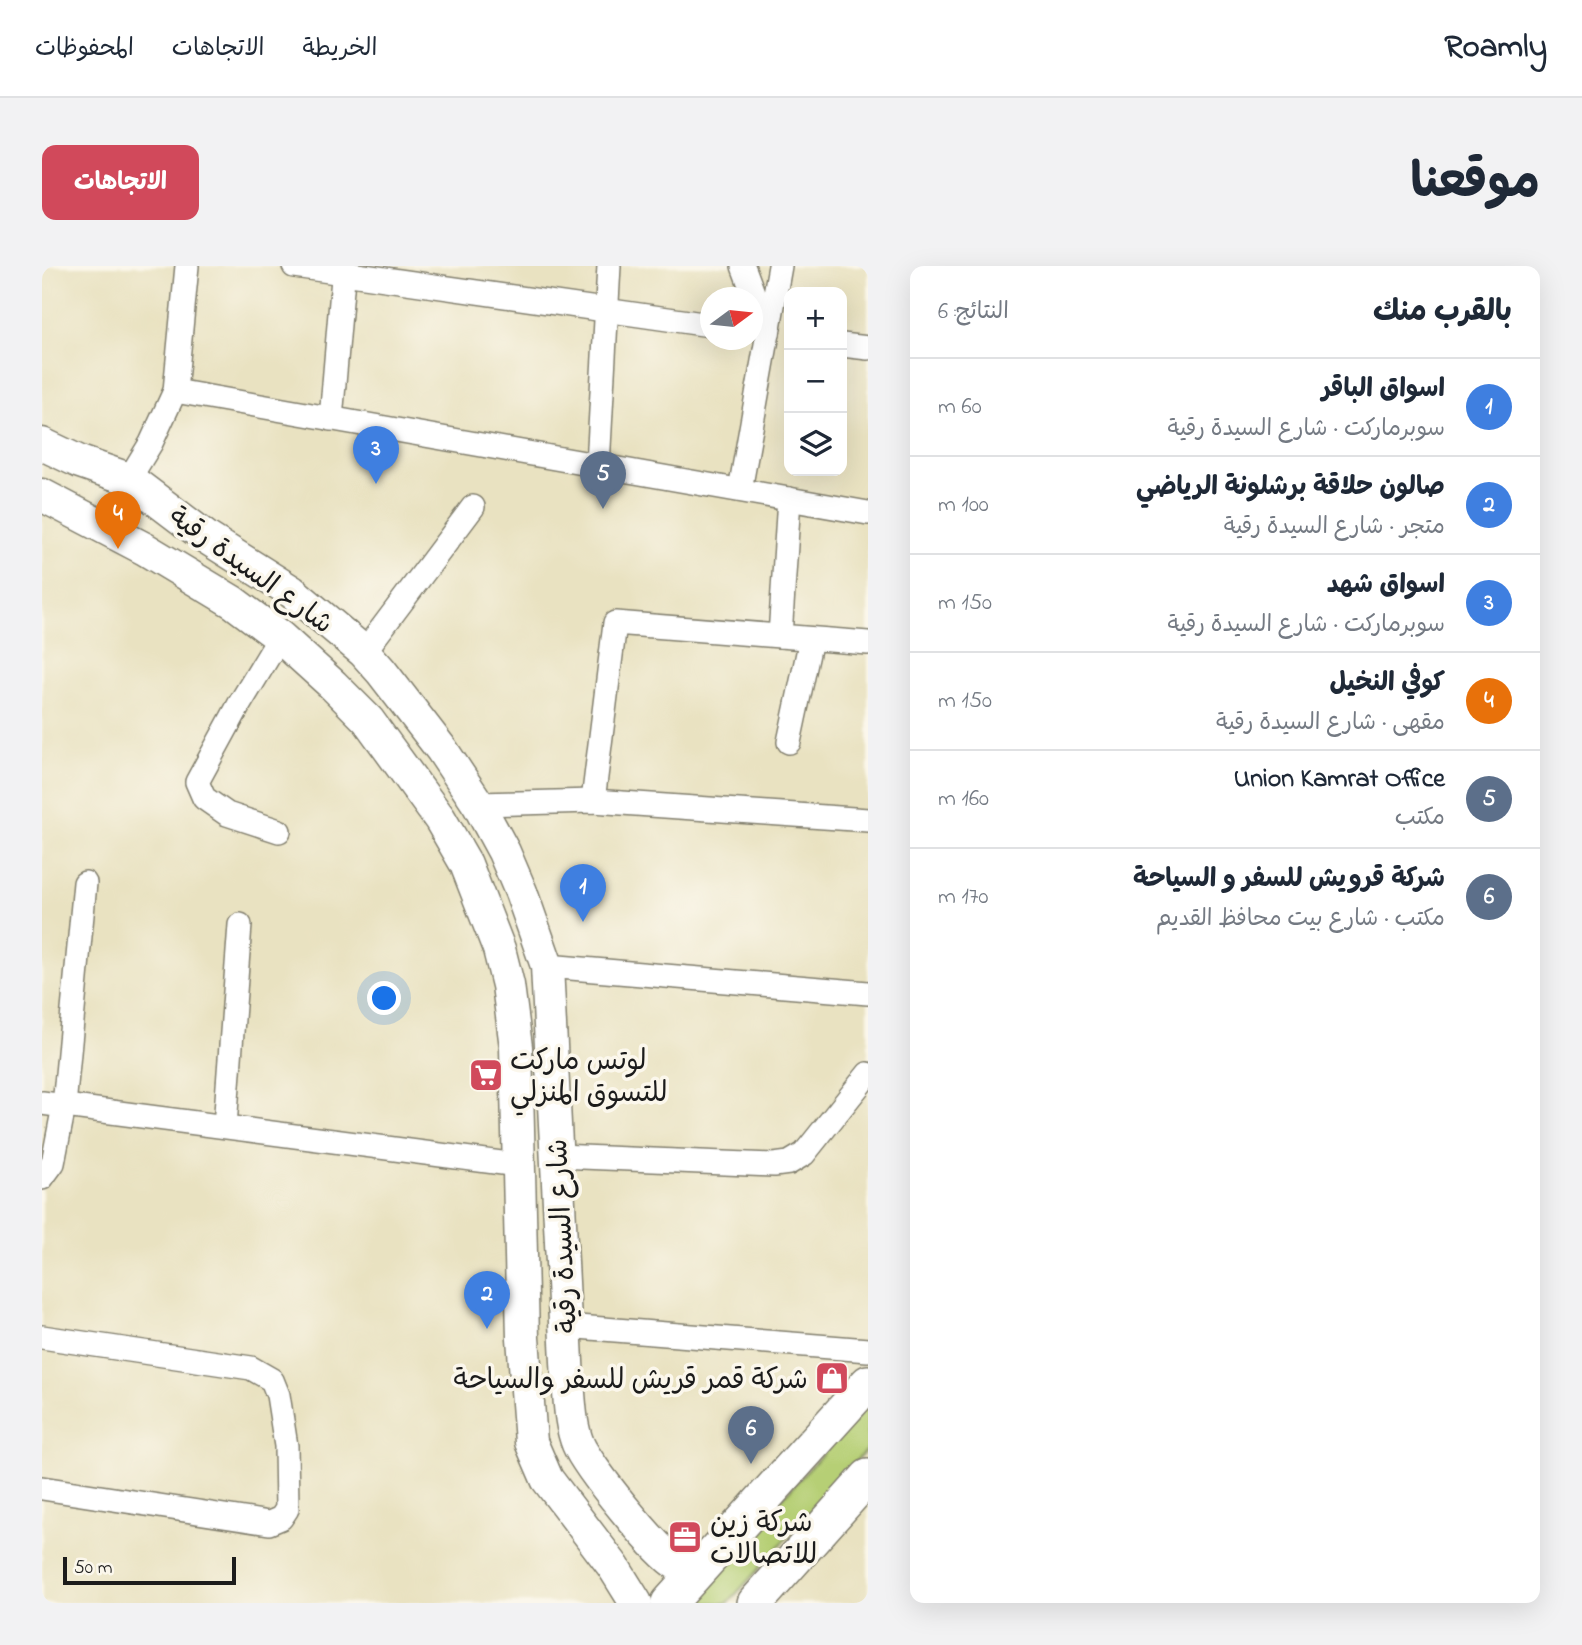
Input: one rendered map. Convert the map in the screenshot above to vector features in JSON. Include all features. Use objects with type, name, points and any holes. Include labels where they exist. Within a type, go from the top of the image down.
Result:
[{"type":"main road","name":"شارع السيدة رقية","points":[[42,444],[80,462],[129,480],[207,538],[291,591],[364,652],[442,750],[478,804],[522,892],[547,966],[571,1419],[586,1460],[624,1507],[680,1566],[703,1566]]},
{"type":"main road","points":[[94,522],[129,480]]},
{"type":"main road","name":"شارع السيدة رقية","points":[[42,495],[233,602],[280,637],[368,720],[440,819],[466,864],[499,949],[508,985],[516,1047],[523,1338],[531,1442],[547,1479],[614,1566],[636,1603]]},
{"type":"main road","points":[[669,1603],[868,1383]]},
{"type":"main road","points":[[755,1603],[868,1477]]},
{"type":"street","points":[[129,480],[151,443],[175,391],[187,266]]},
{"type":"street","points":[[294,266],[343,270],[700,324]]},
{"type":"street","points":[[598,465],[609,266]]},
{"type":"street","points":[[743,266],[770,334]]},
{"type":"street","points":[[740,490],[770,334],[780,266]]},
{"type":"street","points":[[331,419],[343,270]]},
{"type":"street","points":[[847,346],[868,348]]},
{"type":"street","points":[[175,391],[868,513]]},
{"type":"street","points":[[780,636],[789,499]]},
{"type":"street","points":[[364,652],[473,507]]},
{"type":"street","points":[[593,802],[615,623],[868,643]]},
{"type":"street","points":[[279,831],[227,814],[204,798],[197,782],[280,637]]},
{"type":"street","points":[[789,742],[811,639]]},
{"type":"street","points":[[478,804],[593,802],[868,820]]},
{"type":"street","points":[[42,1178],[53,1163],[53,1104],[85,883]]},
{"type":"street","points":[[225,1126],[240,925]]},
{"type":"street","points":[[547,966],[868,993]]},
{"type":"street","points":[[558,1156],[774,1165],[789,1163],[804,1154],[868,1074]]},
{"type":"street","points":[[53,1104],[518,1165]]},
{"type":"street","points":[[565,1326],[868,1350]]},
{"type":"street","points":[[42,1337],[251,1368],[272,1380],[278,1395],[286,1446],[287,1509],[281,1518],[269,1523],[42,1488]]},
{"type":"green space","points":[[868,1403],[868,1448],[728,1603],[688,1603]]},
{"type":"place","name":"اسواق شهد","points":[[376,484]]},
{"type":"place","name":"Union Kamrat Office","points":[[603,509]]},
{"type":"place","name":"كوفي النخيل","points":[[118,549]]},
{"type":"place","name":"اسواق الباقر","points":[[583,922]]},
{"type":"place","name":"لوتس ماركت للتسوق المنزلي","points":[[486,1075]]},
{"type":"place","name":"صالون حلاقة برشلونة الرياضي","points":[[487,1329]]},
{"type":"place","name":"شركة قمر قريش للسفر والسياحة","points":[[832,1378]]},
{"type":"place","name":"شركة قرويش للسفر و السياحة","points":[[751,1464]]},
{"type":"place","name":"شركة زين للاتصالات","points":[[685,1537]]}]
